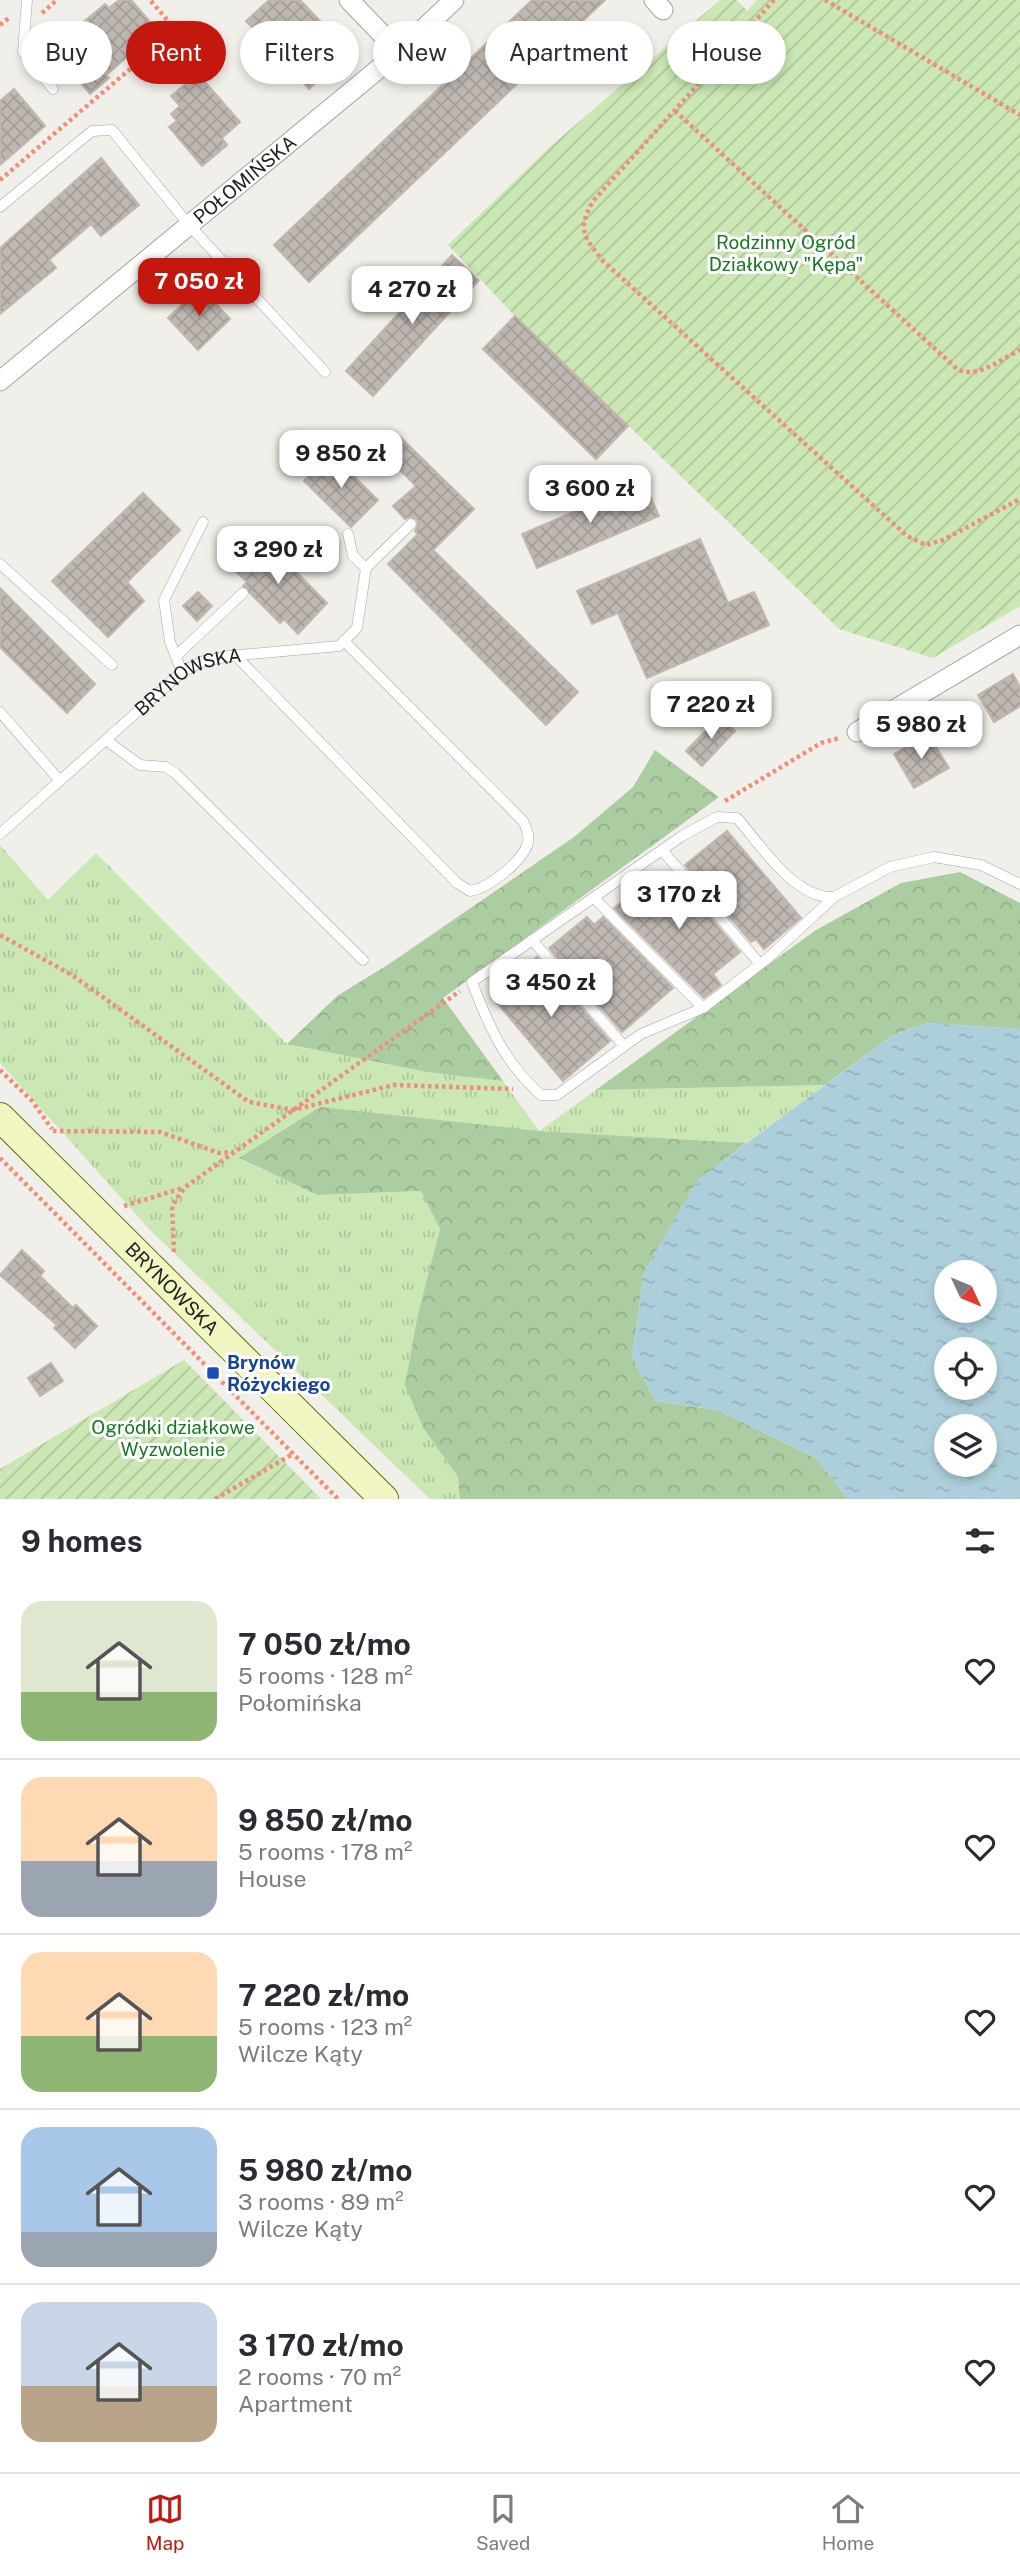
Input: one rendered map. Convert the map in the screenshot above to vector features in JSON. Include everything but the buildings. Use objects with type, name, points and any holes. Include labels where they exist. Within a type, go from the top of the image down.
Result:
[{"type":"main road","name":"BRYNOWSKA","points":[[0,1117],[374,1494]]},
{"type":"street","points":[[349,0],[373,25]]},
{"type":"street","name":"POŁOMIŃSKA","points":[[432,21],[454,0]]},
{"type":"street","name":"POŁOMIŃSKA","points":[[0,381],[373,73]]},
{"type":"street","points":[[857,732],[1020,635]]},
{"type":"lane","points":[[27,0],[23,52],[53,89]]},
{"type":"lane","points":[[0,207],[92,131],[112,130],[189,225],[325,372]]},
{"type":"lane","points":[[182,673],[164,600],[203,522]]},
{"type":"lane","points":[[235,655],[464,889],[470,891],[486,886],[522,854],[528,837],[523,821],[344,641],[358,628],[366,568],[411,524]]},
{"type":"lane","points":[[348,534],[353,556],[366,568]]},
{"type":"lane","points":[[0,564],[112,666]]},
{"type":"lane","points":[[176,656],[243,593]]},
{"type":"lane","name":"BRYNOWSKA","points":[[0,834],[182,673],[204,661],[235,655],[339,646],[344,641]]},
{"type":"lane","points":[[0,712],[60,781]]},
{"type":"lane","points":[[106,740],[141,765],[166,767],[175,773],[363,960]]},
{"type":"lane","points":[[834,897],[820,897],[795,882],[737,818],[717,817],[662,850],[472,982],[491,1031],[506,1058],[541,1094],[557,1094],[571,1088],[641,1034],[703,1008],[760,964],[834,897],[890,867],[934,857],[981,865],[1020,884]]},
{"type":"lane","points":[[662,850],[760,964]]},
{"type":"lane","points":[[594,898],[703,1008]]},
{"type":"lane","points":[[532,940],[624,1046]]},
{"type":"path","points":[[0,180],[176,30],[150,0]]},
{"type":"path","points":[[774,0],[593,201],[583,219],[585,238],[604,262],[907,536],[926,545],[943,540],[1020,499]]},
{"type":"path","points":[[825,0],[1020,115]]},
{"type":"path","points":[[675,111],[963,373],[973,374],[1020,350]]},
{"type":"path","points":[[717,817],[721,804],[821,743],[857,732]]},
{"type":"path","points":[[0,935],[72,975],[249,1102],[293,1110],[394,1085],[515,1089],[541,1094]]},
{"type":"path","points":[[118,1207],[184,1188],[472,982]]},
{"type":"path","points":[[53,1130],[94,1133],[136,1129],[160,1132],[219,1153],[235,1152]]},
{"type":"path","points":[[0,1158],[338,1499]]},
{"type":"path","points":[[174,1263],[172,1206],[184,1188]]},
{"type":"path","points":[[215,1499],[293,1454]]},
{"type":"green space","name":"Rodzinny Ogród Działkowy \"Kępa\"","points":[[720,0],[737,0],[747,11],[757,0],[1020,0],[1020,606],[933,658],[839,629],[515,316],[448,245],[551,146],[623,84],[653,84],[653,58],[667,46],[667,84],[786,84],[786,21],[696,21]]},
{"type":"green space","points":[[655,750],[719,797],[443,998],[503,1081],[427,1072],[287,1044],[337,996],[389,964],[574,837],[633,787]]},
{"type":"green space","points":[[0,845],[48,900],[96,853],[287,1044],[427,1072],[503,1081],[539,1131],[240,1159],[317,1195],[421,1191],[440,1229],[418,1314],[424,1429],[458,1477],[460,1499],[430,1499],[150,1230],[0,1063]]},
{"type":"green space","points":[[960,872],[1020,903],[1020,1029],[927,1023],[893,1035],[825,1085],[596,1090],[816,930],[901,883]]},
{"type":"green space","points":[[825,1085],[746,1143],[539,1131],[596,1090]]},
{"type":"green space","points":[[320,1107],[539,1131],[746,1143],[698,1180],[644,1272],[632,1357],[656,1401],[718,1410],[816,1458],[848,1499],[460,1499],[458,1477],[424,1429],[405,1385],[418,1314],[440,1229],[421,1191],[317,1195],[239,1158]]},
{"type":"green space","name":"Ogródki działkowe Wyzwolenie","points":[[184,1360],[321,1499],[0,1499],[0,1469]]},
{"type":"water","points":[[927,1023],[1020,1029],[1020,1499],[848,1499],[816,1458],[718,1410],[656,1401],[632,1357],[644,1272],[698,1179],[893,1035]]},
{"type":"place","name":"Brynów Różyckiego","points":[[213,1373]]}]
